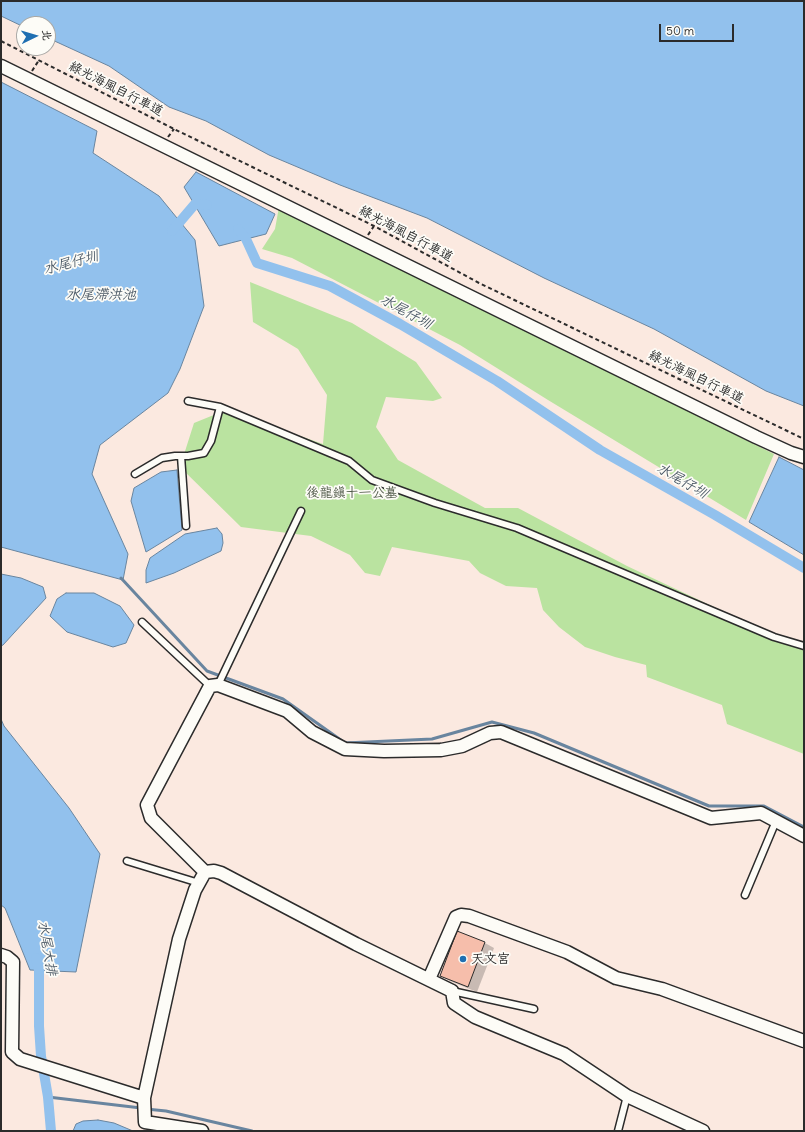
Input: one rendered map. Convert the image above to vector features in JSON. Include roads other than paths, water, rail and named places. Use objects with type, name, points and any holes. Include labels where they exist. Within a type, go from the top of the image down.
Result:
[{"type":"street","points":[[1,66],[756,437],[791,453],[804,457]]},
{"type":"street","points":[[205,872],[150,818],[147,805],[216,684],[287,711],[312,732],[345,749],[384,751],[441,750],[462,746],[490,733],[501,732],[712,818],[761,813],[804,836]]},
{"type":"street","points":[[205,872],[214,871],[221,873],[356,944],[429,979],[452,991],[454,1003],[475,1017],[564,1054],[627,1096],[703,1131]]},
{"type":"street","points":[[202,1131],[145,1122],[144,1105],[179,939],[195,890],[205,872]]},
{"type":"street","points":[[429,979],[456,918],[461,915],[469,916],[567,952],[616,978],[662,989],[804,1040]]},
{"type":"street","points":[[1,956],[7,957],[13,962],[12,1052],[20,1059],[66,1073],[144,1105]]},
{"type":"lane","points":[[188,401],[220,407],[349,461],[372,480],[436,503],[517,528],[774,637],[804,646]]},
{"type":"lane","points":[[135,474],[162,458],[204,453],[211,441],[220,407]]},
{"type":"lane","points":[[180,456],[186,526]]},
{"type":"lane","points":[[142,622],[216,684],[224,672],[302,511]]},
{"type":"lane","points":[[745,895],[776,821]]},
{"type":"lane","points":[[127,861],[199,883]]},
{"type":"lane","points":[[452,991],[534,1009]]},
{"type":"lane","points":[[618,1131],[627,1096]]},
{"type":"water","points":[[1,1],[804,1],[804,406],[766,391],[654,329],[544,278],[427,218],[340,185],[269,155],[206,121],[169,107],[109,66],[56,42],[56,16],[16,16],[16,23],[1,16]]},
{"type":"water","name":"水尾滯洪池","points":[[1,82],[97,131],[93,153],[159,196],[195,240],[204,306],[180,369],[168,393],[100,445],[92,474],[128,554],[123,580],[1,547]]},
{"type":"water","points":[[196,172],[275,214],[266,234],[219,246],[184,187]]},
{"type":"water","points":[[779,457],[804,470],[804,555],[749,522]]},
{"type":"water","points":[[177,470],[182,530],[146,552],[131,501],[134,488],[161,472]]},
{"type":"water","points":[[217,528],[222,534],[223,543],[221,551],[174,573],[146,583],[146,570],[150,558],[185,534]]},
{"type":"water","points":[[1,574],[21,578],[43,587],[46,598],[1,646]]},
{"type":"water","points":[[66,593],[94,593],[120,606],[134,625],[126,643],[113,647],[67,632],[50,616],[57,599]]},
{"type":"water","points":[[1,719],[4,726],[69,808],[100,854],[76,972],[30,970],[5,908],[1,905]]},
{"type":"water","points":[[98,1120],[114,1123],[133,1131],[73,1131],[76,1124],[83,1121]]},
{"type":"waterway","name":"水尾仔圳","points":[[172,231],[195,204],[207,205]]},
{"type":"waterway","name":"水尾仔圳","points":[[238,229],[246,239],[257,263],[330,286],[400,324],[497,381],[600,450],[715,515],[804,568]]},
{"type":"waterway","points":[[121,578],[207,671],[283,699],[345,743],[432,739],[492,722],[534,733],[709,806],[764,806],[804,827]]},
{"type":"waterway","name":"水尾大排","points":[[36,958],[39,970],[39,1026],[41,1056],[48,1097],[51,1131]]},
{"type":"waterway","name":"水尾大排","points":[[48,1097],[141,1108]]},
{"type":"waterway","name":"水尾大排","points":[[146,1109],[166,1111],[252,1131]]},
{"type":"place","name":"天文宮","points":[[463,959]]},
{"type":"park label","name":"後龍鎮十一公墓","points":[[352,493]]}]
